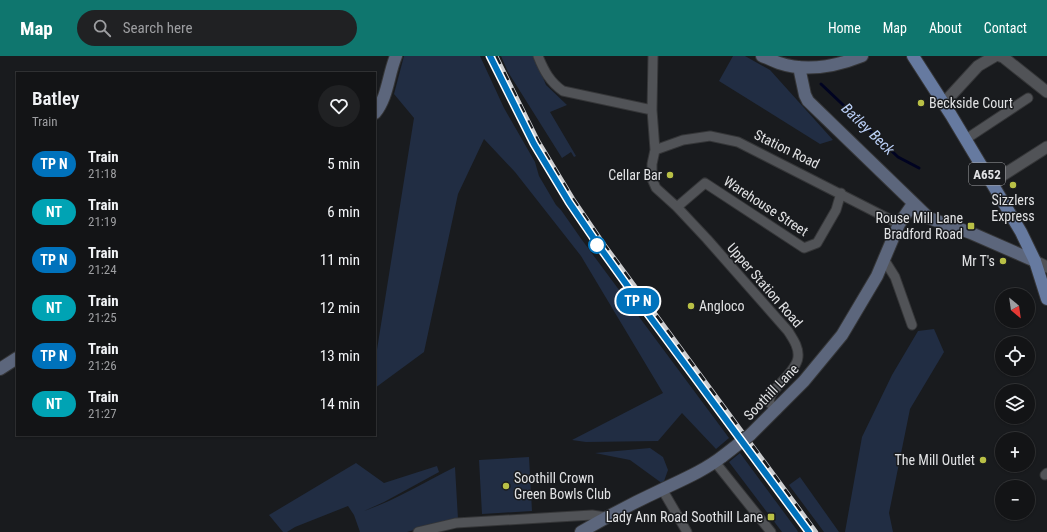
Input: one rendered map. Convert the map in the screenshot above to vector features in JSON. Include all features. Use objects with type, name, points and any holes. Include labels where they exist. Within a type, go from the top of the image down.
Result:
[{"type":"main road","points":[[376,112],[388,87],[396,56]]},
{"type":"main road","points":[[762,56],[780,64],[799,67],[820,67],[847,62],[862,56]]},
{"type":"main road","name":"A652","points":[[912,56],[944,103],[1022,232],[1035,261],[1047,299]]},
{"type":"main road","points":[[799,67],[805,95],[808,101],[929,218],[971,233],[1035,261]]},
{"type":"main road","name":"Soothill Lane","points":[[590,530],[606,517],[691,476],[719,459],[750,435],[777,410],[804,381],[842,334],[877,276],[885,261],[899,224],[913,204]]},
{"type":"main road","points":[[0,369],[16,359]]},
{"type":"street","points":[[538,56],[546,75],[563,91],[652,110]]},
{"type":"street","points":[[653,56],[652,110],[655,150],[652,164],[652,179],[656,188],[676,207]]},
{"type":"street","points":[[944,103],[978,66],[995,56]]},
{"type":"street","points":[[1000,56],[1003,56],[1047,92]]},
{"type":"street","points":[[966,139],[1028,98]]},
{"type":"street","name":"Station Road","points":[[655,150],[683,140],[710,136],[738,142],[841,193],[899,224]]},
{"type":"street","points":[[992,182],[1047,147]]},
{"type":"street","name":"Warehouse Street","points":[[676,207],[705,183],[804,248],[817,243],[836,210],[841,193]]},
{"type":"street","name":"Upper Station Road","points":[[676,207],[788,331],[796,343],[798,357],[794,367],[786,378],[773,391],[769,399],[770,404],[777,410]]},
{"type":"street","points":[[885,261],[895,277],[912,325]]},
{"type":"street","points":[[1035,261],[1047,267]]},
{"type":"street","points":[[719,459],[770,532]]},
{"type":"street","points":[[662,489],[687,532]]},
{"type":"street","points":[[418,532],[456,523],[592,515],[606,517]]},
{"type":"shaded area","points":[[404,56],[480,56],[504,108],[535,162],[539,176],[556,205],[729,438],[716,449],[682,413],[658,441],[586,442],[572,440],[663,393],[581,256],[515,172],[484,139],[458,194],[424,352],[376,387],[376,356],[414,118],[394,94]]},
{"type":"shaded area","points":[[501,56],[534,56],[546,85],[567,105],[550,112],[576,156],[574,157],[571,152],[562,158],[508,72]]},
{"type":"shaded area","points":[[733,56],[745,56],[770,70],[833,140],[820,144],[719,81]]},
{"type":"shaded area","points":[[934,329],[944,352],[910,409],[889,513],[893,532],[845,532],[862,437],[892,375],[918,331]]},
{"type":"shaded area","points":[[650,448],[663,457],[668,470],[663,484],[630,460],[595,453]]},
{"type":"shaded area","points":[[740,453],[798,532],[782,532],[729,462]]},
{"type":"shaded area","name":"Soothill Crown Green Bowls Club","points":[[529,457],[532,511],[482,514],[479,460]]},
{"type":"shaded area","points":[[356,463],[384,483],[437,466],[439,472],[384,502],[364,511],[399,496],[455,467],[458,519],[441,522],[407,532],[360,532],[354,515],[348,506],[295,527],[287,532],[283,532],[269,515]]},
{"type":"shaded area","points":[[800,477],[839,532],[824,532],[789,485]]},
{"type":"waterway","name":"Batley Beck","points":[[821,84],[898,157],[919,168]]},
{"type":"railway","points":[[496,56],[538,141],[573,199],[603,243],[816,532]]},
{"type":"train","points":[[490,56],[534,144],[569,202],[642,306],[809,532]]},
{"type":"place","name":"Beckside Court","points":[[921,103]]},
{"type":"place","name":"Cellar Bar","points":[[670,175]]},
{"type":"place","name":"Sizzlers Express","points":[[1013,185]]},
{"type":"place","name":"Rouse Mill Lane Bradford Road","points":[[971,226]]},
{"type":"place","name":"Mr T's","points":[[1003,261]]},
{"type":"place","name":"Angloco","points":[[691,306]]},
{"type":"place","name":"The Mill Outlet","points":[[983,460]]},
{"type":"place","name":"Soothill Crown Green Bowls Club","points":[[506,486]]},
{"type":"place","name":"Lady Ann Road Soothill Lane","points":[[771,517]]}]
